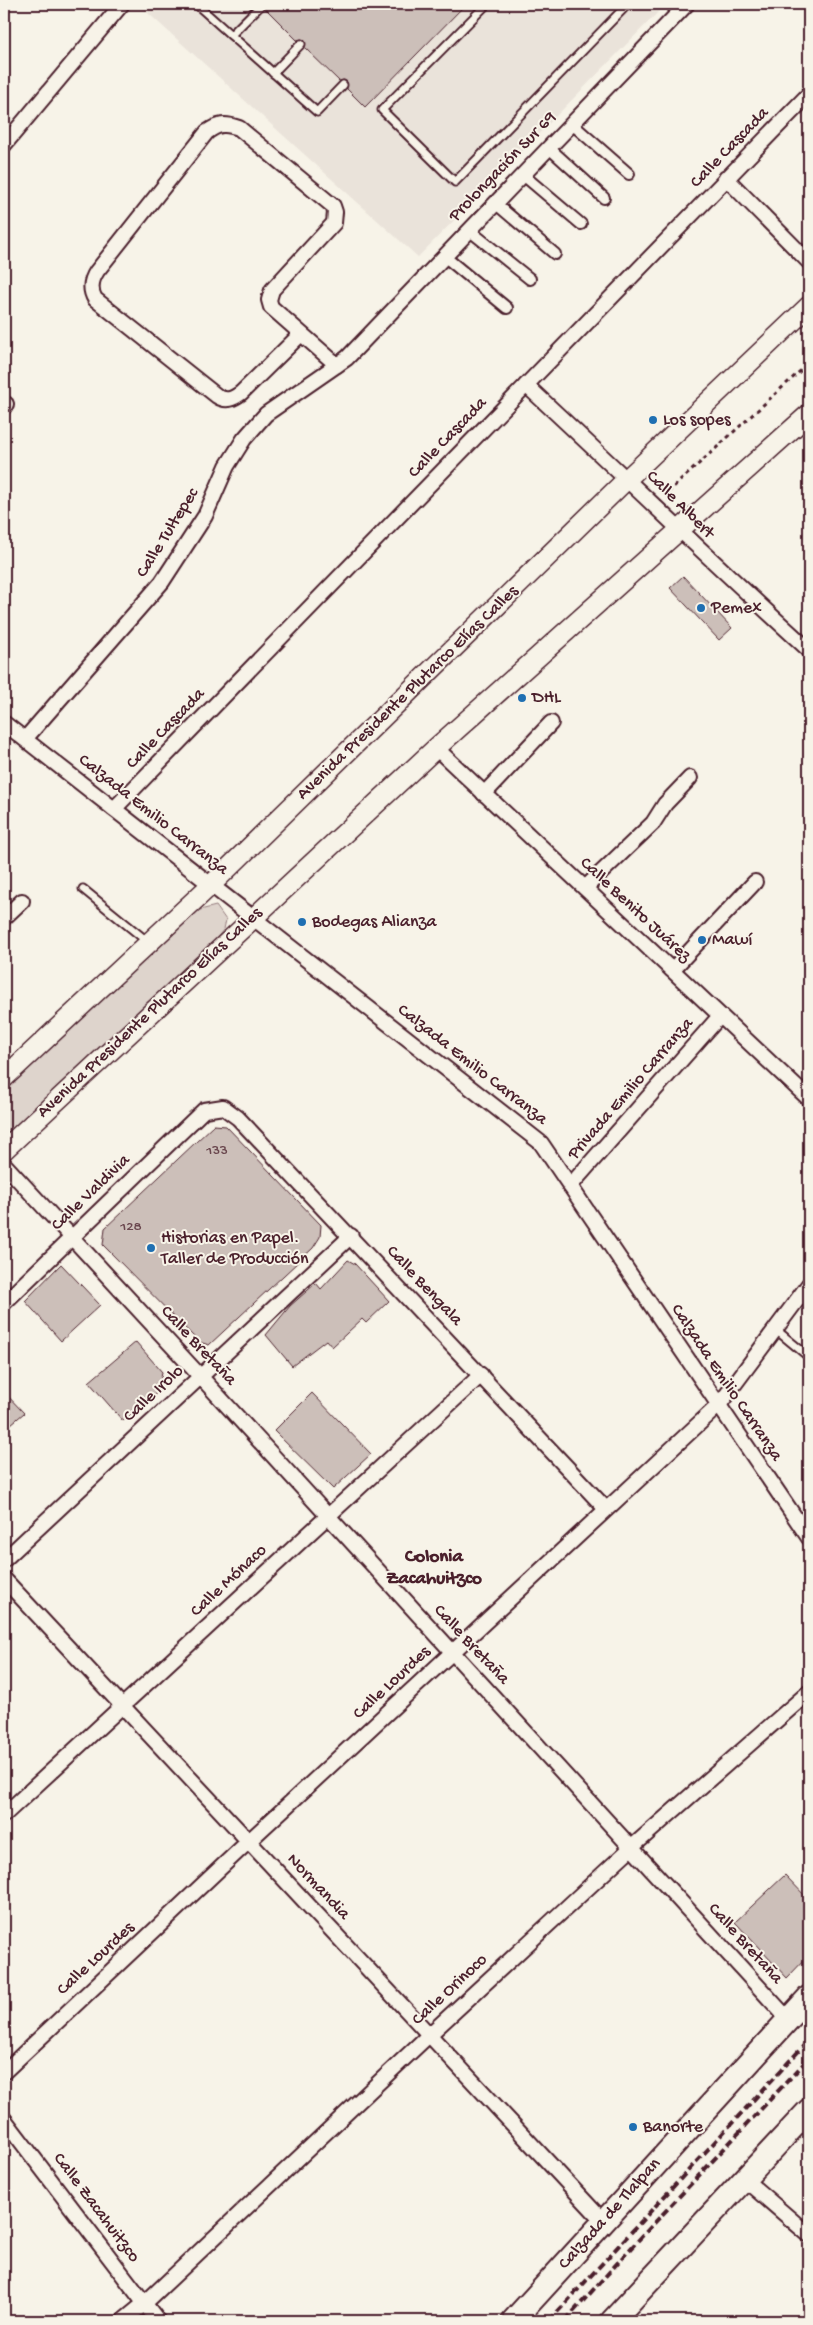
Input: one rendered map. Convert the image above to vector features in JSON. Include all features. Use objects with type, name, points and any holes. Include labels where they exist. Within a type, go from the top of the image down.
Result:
[{"type":"highway","name":"Calzada de Tlalpan","points":[[513,2321],[809,1997]]},
{"type":"highway","points":[[612,2321],[809,2110]]},
{"type":"main road","name":"Avenida Presidente Plutarco Elías Calles","points":[[4,1078],[212,884],[626,479],[809,306]]},
{"type":"main road","name":"Avenida Presidente Plutarco Elías Calles","points":[[4,1150],[436,748],[809,414]]},
{"type":"street","points":[[4,145],[122,4]]},
{"type":"street","name":"Prolongación Sur 69","points":[[342,361],[687,4]]},
{"type":"street","name":"Calle Cascada","points":[[114,809],[809,94]]},
{"type":"street","points":[[571,123],[629,174]]},
{"type":"street","points":[[302,334],[242,393],[226,400],[217,396],[95,299],[92,294],[91,283],[97,271],[207,132],[216,125],[228,124],[238,128],[333,206],[335,212],[334,223],[272,290],[269,300],[271,307],[302,334],[342,361]]},
{"type":"street","points":[[548,147],[604,198]]},
{"type":"street","points":[[522,174],[581,224]]},
{"type":"street","points":[[726,178],[809,262]]},
{"type":"street","points":[[495,203],[555,254]]},
{"type":"street","points":[[469,230],[530,279]]},
{"type":"street","points":[[444,256],[507,308]]},
{"type":"street","name":"Calle Tultepec","points":[[25,740],[162,582],[205,516],[227,466],[244,439],[266,414],[342,361]]},
{"type":"street","name":"Calle Albert","points":[[526,385],[678,530],[809,650]]},
{"type":"street","name":"Calzada Emilio Carranza","points":[[4,723],[541,1143],[809,1538]]},
{"type":"street","points":[[484,794],[552,723]]},
{"type":"street","name":"Calle Benito Juárez","points":[[436,748],[809,1099]]},
{"type":"street","points":[[585,888],[653,823],[665,804],[690,778]]},
{"type":"street","points":[[672,970],[755,882]]},
{"type":"street","points":[[4,918],[22,901]]},
{"type":"street","name":"Privada Emilio Carranza","points":[[570,1186],[720,1016]]},
{"type":"street","name":"Calle Bengala","points":[[204,1110],[223,1107],[238,1118],[606,1509]]},
{"type":"street","name":"Calle Valdivia","points":[[4,1303],[204,1110]]},
{"type":"street","name":"Calle Bretaña","points":[[4,1164],[788,2019]]},
{"type":"street","name":"Calle Irolo","points":[[4,1560],[351,1236]]},
{"type":"street","name":"Calle Lourdes","points":[[4,2072],[249,1841],[719,1405],[809,1284]]},
{"type":"street","name":"Calle Mónaco","points":[[4,1815],[481,1375]]},
{"type":"street","name":"Normandia","points":[[4,1579],[604,2222]]},
{"type":"street","name":"Calle Orinoco","points":[[123,2321],[145,2303],[429,2035],[632,1847],[809,1692]]},
{"type":"street","name":"Calle Zacahuitzco","points":[[4,2118],[158,2321]]},
{"type":"street","points":[[744,2179],[809,2235]]},
{"type":"lane","points":[[196,4],[317,112],[343,85]]},
{"type":"lane","points":[[487,4],[382,110],[455,182],[628,4]]},
{"type":"lane","points":[[231,35],[261,5]]},
{"type":"lane","points":[[273,73],[301,44]]},
{"type":"lane","points":[[83,888],[148,942]]},
{"type":"lane","points":[[775,1329],[809,1357]]},
{"type":"path","points":[[668,492],[809,363]]},
{"type":"shaded area","points":[[138,4],[666,4],[418,257]]},
{"type":"shaded area","points":[[216,906],[226,920],[224,929],[211,945],[17,1126],[4,1131],[4,1089],[196,911]]},
{"type":"building","points":[[266,4],[466,4],[365,107],[347,89],[347,82],[344,80],[339,81],[305,48],[305,41],[302,39],[297,40],[265,8]]},
{"type":"building","name":"Pemex","points":[[683,576],[732,628],[719,640],[670,588]]},
{"type":"building","points":[[214,1125],[226,1126],[321,1225],[320,1237],[313,1248],[209,1345],[199,1342],[103,1245],[105,1228]]},
{"type":"building","points":[[348,1260],[355,1264],[389,1301],[366,1323],[362,1319],[332,1347],[326,1340],[292,1366],[266,1335],[290,1306],[316,1283],[321,1289]]},
{"type":"building","points":[[61,1264],[100,1305],[61,1341],[25,1301]]},
{"type":"building","points":[[136,1342],[162,1372],[159,1391],[123,1421],[89,1382]]},
{"type":"building","points":[[4,1392],[24,1413],[4,1430]]},
{"type":"building","points":[[312,1393],[371,1454],[333,1489],[274,1431]]},
{"type":"building","points":[[785,1875],[809,1900],[809,1955],[787,1978],[735,1922]]},
{"type":"railway","points":[[549,2321],[809,2040]]},
{"type":"railway","points":[[565,2321],[809,2058]]},
{"type":"place","name":"Los sopes","points":[[653,420]]},
{"type":"place","name":"Pemex","points":[[701,608]]},
{"type":"place","name":"DHL","points":[[522,698]]},
{"type":"place","name":"Bodegas Alianza","points":[[302,922]]},
{"type":"place","name":"Mawí","points":[[702,940]]},
{"type":"place","name":"Historias en Papel. Taller de Producción","points":[[151,1248]]},
{"type":"place","name":"Banorte","points":[[633,2127]]},
{"type":"district","name":"Colonia Zacahuitzco","points":[[434,1568]]}]
